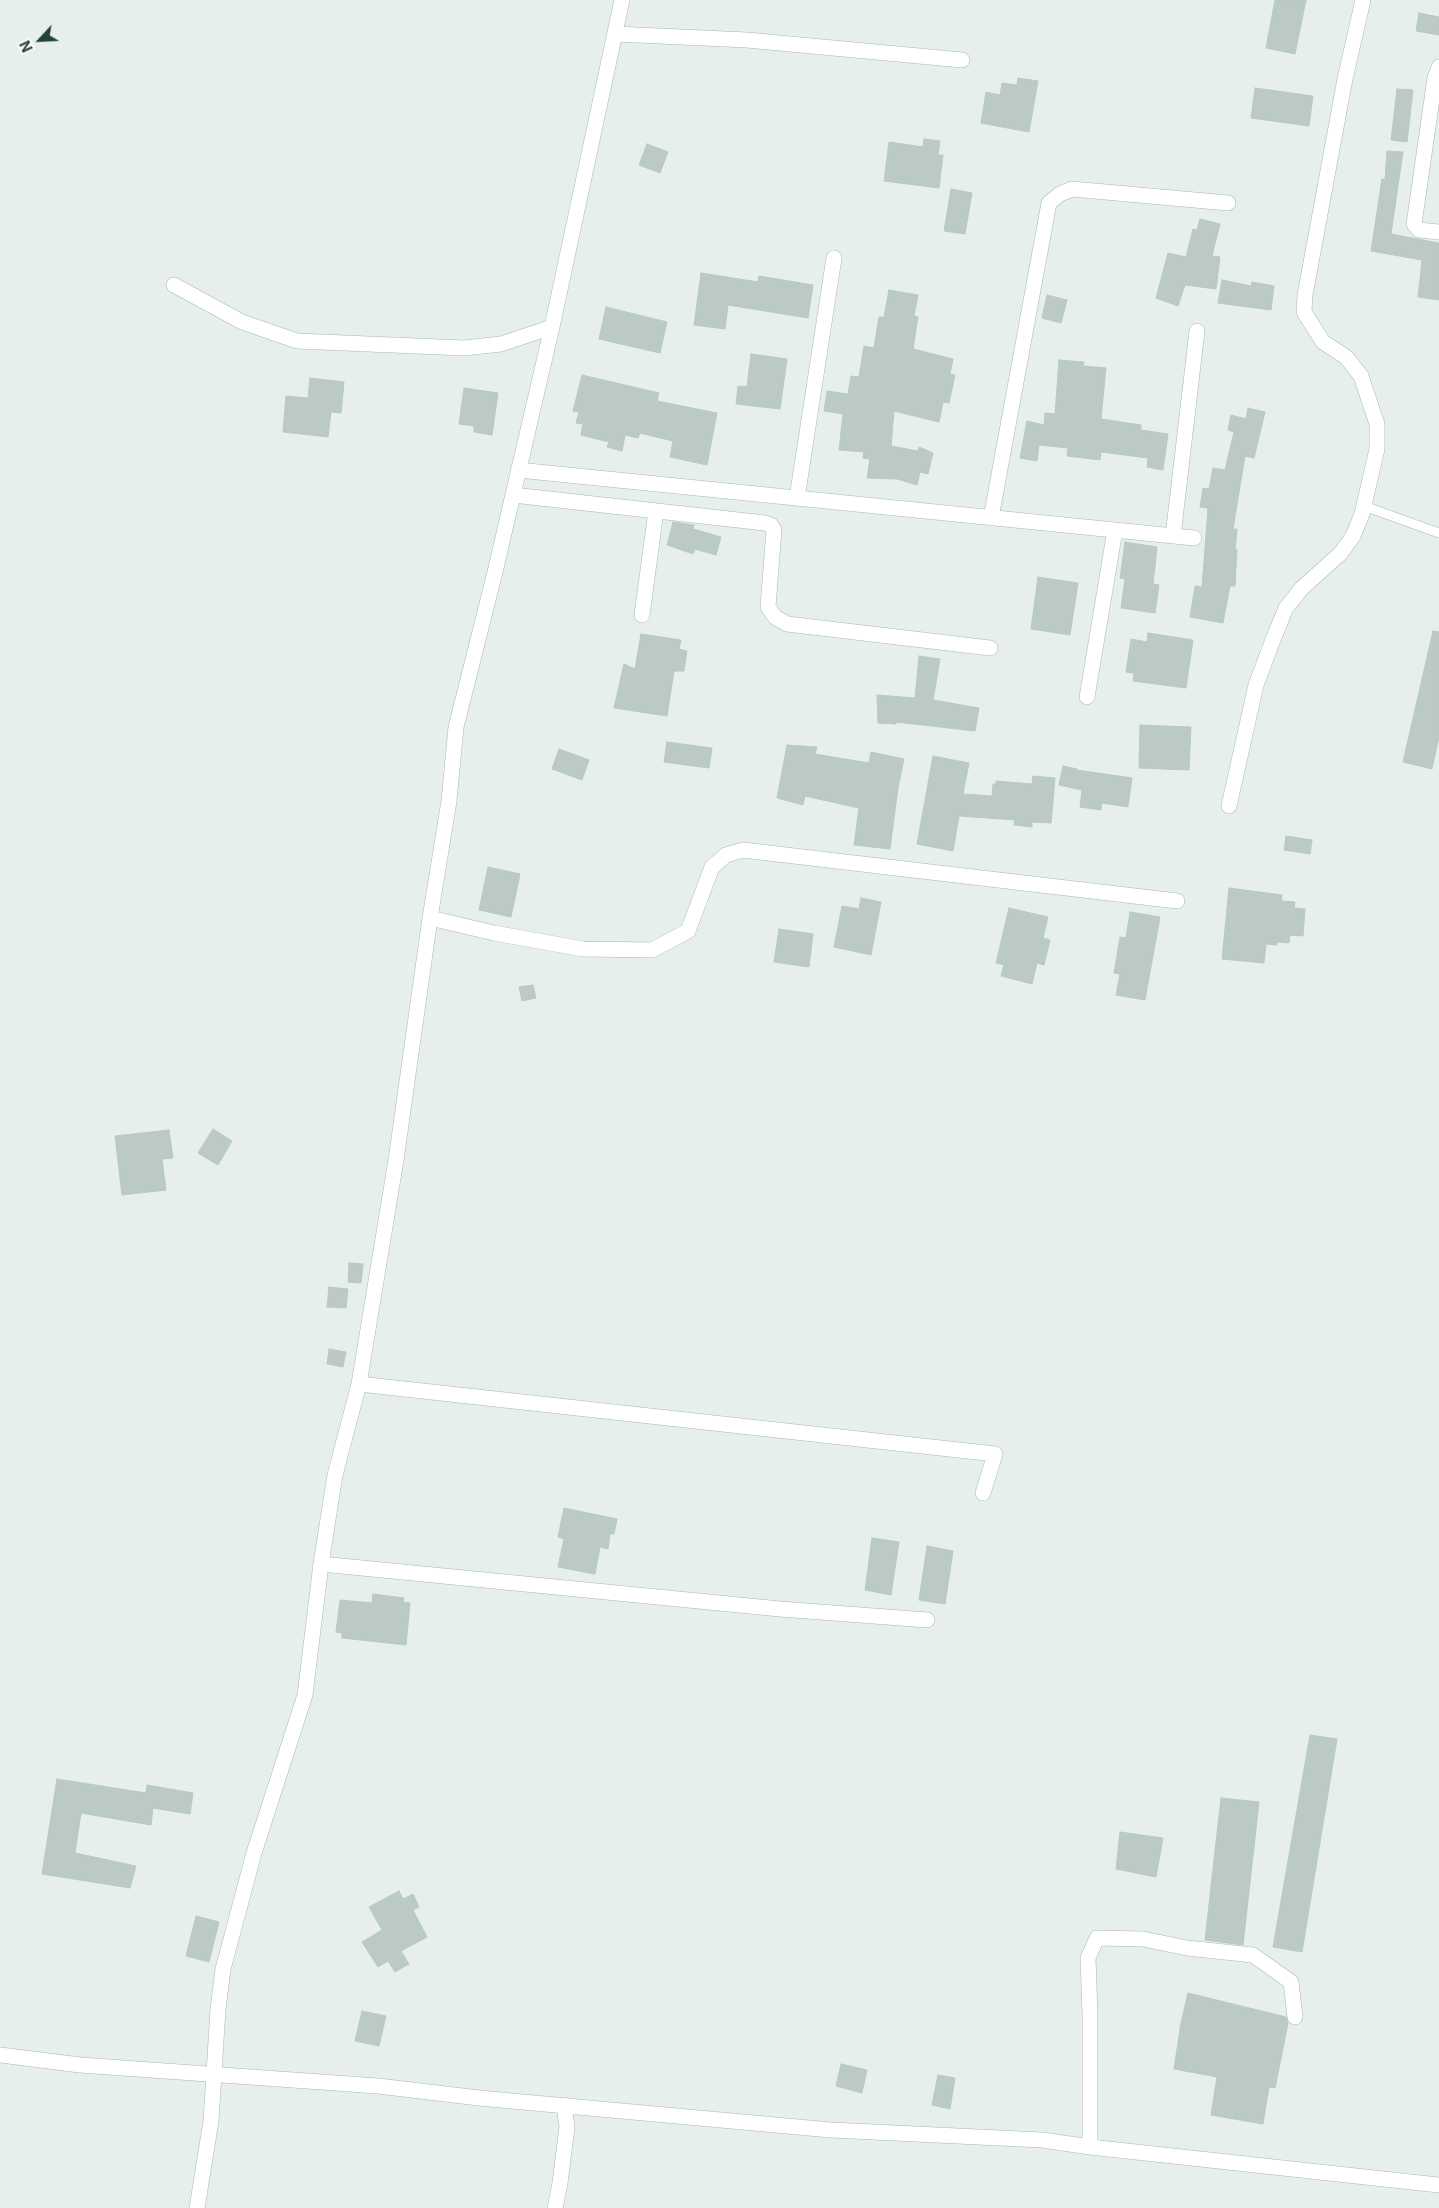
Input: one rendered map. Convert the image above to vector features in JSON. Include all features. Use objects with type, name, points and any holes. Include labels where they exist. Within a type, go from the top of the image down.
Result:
[{"type":"street","points":[[197,2208],[211,2121],[223,1968],[254,1853],[305,1695],[334,1476],[358,1384],[396,1160],[430,918],[449,801],[456,727],[552,327],[622,0]]},
{"type":"street","points":[[1229,806],[1256,685],[1286,608],[1302,588],[1341,553],[1353,536],[1364,506],[1377,449],[1377,424],[1361,376],[1346,357],[1323,342],[1304,312],[1305,295],[1343,88],[1362,0]]},
{"type":"street","points":[[615,34],[747,40],[962,60]]},
{"type":"street","points":[[1439,67],[1435,78],[1414,224],[1419,230],[1439,232]]},
{"type":"street","points":[[991,518],[1049,203],[1060,194],[1072,189],[1228,203]]},
{"type":"street","points":[[797,498],[834,258]]},
{"type":"street","points":[[174,285],[242,322],[296,341],[464,348],[501,344],[552,327]]},
{"type":"street","points":[[1173,536],[1197,331]]},
{"type":"street","points":[[518,470],[1194,538]]},
{"type":"street","points":[[513,495],[765,523],[771,525],[774,530],[768,607],[775,617],[787,624],[990,648]]},
{"type":"street","points":[[642,615],[656,511]]},
{"type":"street","points":[[1087,697],[1115,530]]},
{"type":"street","points":[[430,918],[494,933],[583,949],[652,950],[688,931],[712,867],[726,855],[743,850],[1177,902]]},
{"type":"street","points":[[358,1384],[995,1454],[983,1492]]},
{"type":"street","points":[[321,1564],[770,1608],[927,1620]]},
{"type":"street","points":[[1090,2147],[1088,1958],[1097,1938],[1142,1939],[1187,1948],[1253,1955],[1291,1982],[1294,2017]]},
{"type":"street","points":[[0,2055],[80,2065],[378,2086],[479,2098],[831,2130],[1042,2140],[1090,2147],[1439,2185]]},
{"type":"street","points":[[554,2208],[560,2183],[567,2127],[564,2105]]},
{"type":"lane","points":[[1364,506],[1439,533]]},
{"type":"building","points":[[1275,0],[1306,0],[1295,54],[1266,48]]},
{"type":"building","points":[[1419,13],[1439,17],[1439,35],[1416,31]]},
{"type":"building","points":[[1018,78],[1038,81],[1029,132],[981,123],[986,92],[1000,95],[1002,83],[1017,85]]},
{"type":"building","points":[[1255,88],[1313,96],[1309,126],[1251,118]]},
{"type":"building","points":[[1397,89],[1413,90],[1407,142],[1391,140]]},
{"type":"building","points":[[924,139],[940,141],[938,155],[943,155],[939,188],[884,181],[889,142],[923,147]]},
{"type":"building","points":[[647,144],[668,152],[660,173],[639,165]]},
{"type":"building","points":[[1387,151],[1403,152],[1391,234],[1439,243],[1439,300],[1418,297],[1422,260],[1371,251],[1382,179],[1385,180]]},
{"type":"building","points":[[951,189],[972,193],[965,234],[944,231]]},
{"type":"building","points":[[1200,219],[1220,224],[1212,256],[1220,257],[1216,289],[1185,285],[1178,306],[1156,298],[1168,253],[1186,257],[1193,229],[1197,230]]},
{"type":"building","points":[[701,273],[758,282],[759,276],[813,285],[808,318],[728,305],[725,329],[694,325]]},
{"type":"building","points":[[1222,280],[1251,286],[1252,282],[1274,286],[1271,310],[1218,303]]},
{"type":"building","points":[[889,290],[918,295],[914,316],[918,317],[913,349],[953,359],[950,374],[955,375],[949,403],[943,402],[939,422],[894,411],[891,446],[918,451],[919,447],[933,453],[928,474],[920,472],[917,485],[897,479],[867,478],[870,459],[863,458],[864,452],[839,450],[843,414],[824,411],[827,391],[848,394],[851,376],[859,377],[864,346],[874,348],[879,317],[884,317]]},
{"type":"building","points":[[1047,295],[1067,300],[1061,323],[1042,318]]},
{"type":"building","points":[[606,307],[667,322],[660,353],[599,339]]},
{"type":"building","points":[[751,354],[787,359],[780,409],[736,404],[738,386],[747,387]]},
{"type":"building","points":[[1059,360],[1084,362],[1083,366],[1106,368],[1101,419],[1141,425],[1141,430],[1168,434],[1163,470],[1147,467],[1148,458],[1101,452],[1100,460],[1067,456],[1068,448],[1039,445],[1037,461],[1020,458],[1027,421],[1044,425],[1045,413],[1055,414]]},
{"type":"building","points":[[582,375],[659,393],[657,401],[717,413],[707,465],[670,457],[673,441],[640,433],[638,438],[625,435],[622,451],[607,447],[609,442],[581,435],[583,424],[576,423],[579,412],[573,411]]},
{"type":"building","points":[[310,378],[344,382],[341,413],[331,412],[328,437],[283,432],[286,396],[308,398]]},
{"type":"building","points":[[464,388],[498,393],[492,435],[474,432],[474,426],[459,424]]},
{"type":"building","points":[[1248,408],[1265,412],[1254,458],[1245,456],[1233,529],[1237,529],[1235,586],[1230,586],[1223,623],[1190,617],[1195,586],[1202,587],[1208,508],[1200,507],[1203,488],[1209,489],[1213,468],[1225,470],[1234,432],[1228,430],[1231,415],[1246,419]]},
{"type":"building","points":[[673,522],[694,525],[693,529],[721,537],[716,555],[695,549],[693,554],[667,545]]},
{"type":"building","points":[[1125,542],[1157,547],[1153,584],[1159,585],[1155,613],[1121,608],[1125,579],[1120,578]]},
{"type":"building","points":[[1038,577],[1078,583],[1070,635],[1031,629]]},
{"type":"building","points":[[1433,631],[1439,632],[1439,736],[1432,769],[1403,762]]},
{"type":"building","points":[[1148,633],[1193,640],[1186,688],[1133,681],[1134,673],[1126,672],[1131,639],[1147,642]]},
{"type":"building","points":[[641,634],[681,640],[679,649],[687,651],[684,671],[674,671],[667,716],[614,708],[624,664],[635,669]]},
{"type":"building","points":[[919,656],[940,659],[933,700],[979,708],[975,731],[896,722],[896,724],[878,723],[877,695],[915,698]]},
{"type":"building","points":[[1140,725],[1191,727],[1189,770],[1139,768]]},
{"type":"building","points":[[667,742],[712,748],[709,768],[664,762]]},
{"type":"building","points":[[787,745],[817,747],[815,754],[869,763],[871,752],[904,759],[890,849],[854,845],[859,808],[805,796],[803,805],[777,798]]},
{"type":"building","points":[[559,749],[589,760],[582,780],[552,769]]},
{"type":"building","points":[[933,756],[969,763],[963,794],[992,796],[993,784],[996,784],[996,781],[1032,784],[1033,776],[1055,778],[1051,823],[1032,822],[1032,827],[1014,825],[1015,820],[959,816],[953,851],[917,844]]},
{"type":"building","points":[[1063,766],[1077,770],[1132,778],[1128,807],[1102,803],[1101,810],[1080,807],[1082,790],[1059,785]]},
{"type":"building","points":[[1286,836],[1312,840],[1310,854],[1284,850]]},
{"type":"building","points":[[488,867],[520,874],[511,917],[479,910]]},
{"type":"building","points":[[1229,888],[1282,895],[1281,901],[1295,902],[1294,908],[1305,909],[1303,936],[1290,935],[1289,943],[1277,942],[1277,945],[1266,944],[1264,963],[1222,959]]},
{"type":"building","points":[[861,898],[881,902],[871,955],[834,947],[842,906],[859,909]]},
{"type":"building","points":[[1009,908],[1048,917],[1043,938],[1050,940],[1044,965],[1037,963],[1032,984],[1001,976],[1004,965],[996,963]]},
{"type":"building","points":[[1130,912],[1160,917],[1145,1000],[1116,995],[1120,974],[1114,973],[1120,937],[1126,938]]},
{"type":"building","points":[[779,929],[813,934],[809,967],[774,962]]},
{"type":"building","points":[[533,985],[536,998],[522,1001],[519,987]]},
{"type":"building","points":[[213,1129],[232,1141],[218,1165],[198,1153]]},
{"type":"building","points":[[169,1130],[173,1158],[162,1159],[166,1190],[122,1195],[115,1136]]},
{"type":"building","points":[[349,1263],[363,1264],[361,1283],[348,1282]]},
{"type":"building","points":[[329,1287],[348,1289],[346,1308],[327,1307]]},
{"type":"building","points":[[329,1349],[346,1352],[343,1367],[327,1364]]},
{"type":"building","points":[[564,1508],[617,1519],[614,1534],[610,1534],[608,1549],[600,1547],[595,1574],[558,1567],[564,1539],[558,1537]]},
{"type":"building","points":[[872,1538],[899,1542],[891,1595],[865,1590]]},
{"type":"building","points":[[927,1546],[953,1551],[945,1604],[919,1600]]},
{"type":"building","points":[[373,1594],[404,1598],[403,1602],[410,1603],[406,1645],[342,1638],[342,1633],[336,1632],[340,1600],[372,1603]]},
{"type":"building","points":[[1310,1735],[1337,1739],[1302,1952],[1273,1947]]},
{"type":"building","points":[[57,1779],[146,1793],[147,1785],[193,1793],[190,1814],[153,1808],[151,1825],[81,1813],[75,1853],[136,1866],[130,1888],[42,1874]]},
{"type":"building","points":[[1221,1798],[1259,1802],[1243,1945],[1205,1940]]},
{"type":"building","points":[[1120,1832],[1163,1838],[1156,1877],[1116,1869]]},
{"type":"building","points":[[399,1891],[403,1899],[413,1894],[419,1907],[413,1910],[427,1937],[401,1951],[409,1964],[395,1972],[388,1961],[378,1967],[362,1942],[382,1930],[369,1907]]},
{"type":"building","points":[[196,1916],[219,1922],[209,1962],[186,1956]]},
{"type":"building","points":[[1188,1993],[1286,2017],[1288,2023],[1275,2088],[1269,2087],[1263,2124],[1211,2115],[1217,2077],[1174,2069]]},
{"type":"building","points":[[362,2011],[386,2016],[379,2046],[355,2041]]},
{"type":"building","points":[[841,2064],[867,2070],[862,2093],[836,2086]]},
{"type":"building","points":[[938,2075],[955,2078],[950,2109],[932,2105]]}]
